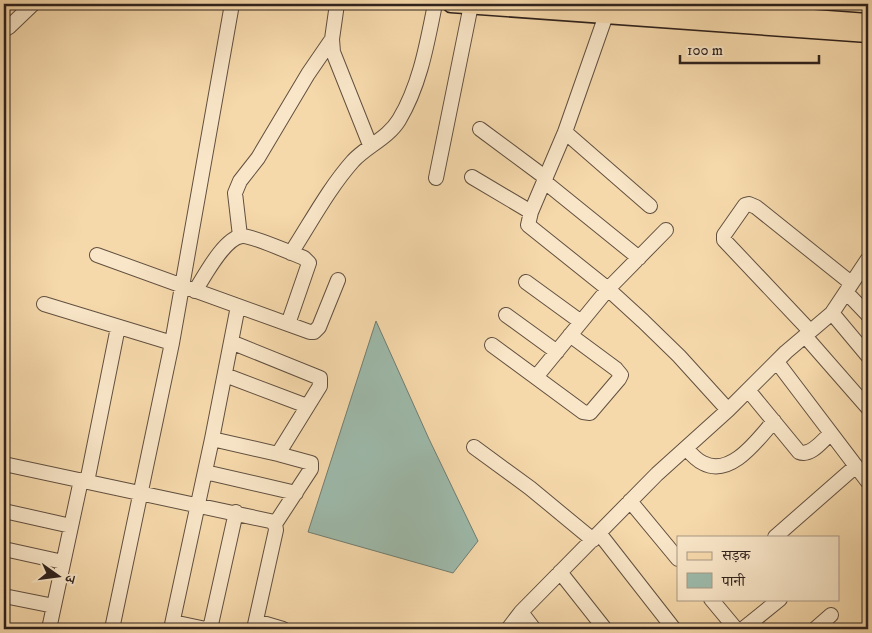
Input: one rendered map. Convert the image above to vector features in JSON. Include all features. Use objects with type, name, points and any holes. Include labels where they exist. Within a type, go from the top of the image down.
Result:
[{"type":"main road","points":[[451,4],[602,11],[868,34]]},
{"type":"main road","points":[[618,4],[868,22]]},
{"type":"street","points":[[4,30],[33,4]]},
{"type":"street","points":[[112,629],[172,343],[189,289],[232,4]]},
{"type":"street","points":[[336,4],[332,39],[333,52],[370,146]]},
{"type":"street","points":[[291,253],[343,172],[370,146],[386,136],[398,122],[408,104],[417,81],[435,4]]},
{"type":"street","points":[[436,178],[471,5]]},
{"type":"street","points":[[602,11],[565,132],[531,212],[528,225],[608,289],[679,356],[728,410]]},
{"type":"street","points":[[240,236],[235,192],[240,181],[258,158],[305,79],[332,39]]},
{"type":"street","points":[[480,129],[546,180],[639,258]]},
{"type":"street","points":[[565,132],[650,206]]},
{"type":"street","points":[[472,177],[531,212]]},
{"type":"street","points":[[868,315],[849,288],[756,207],[748,204],[745,205],[724,235],[724,240],[808,333],[868,408]]},
{"type":"street","points":[[536,377],[608,289],[666,230]]},
{"type":"street","points":[[189,289],[235,238],[246,236],[307,260],[309,267],[288,324]]},
{"type":"street","points":[[97,255],[310,332],[318,330],[338,280]]},
{"type":"street","points":[[508,629],[521,612],[630,501],[728,410],[781,357],[832,313],[868,260]]},
{"type":"street","points":[[526,282],[581,322]]},
{"type":"street","points":[[44,304],[172,343]]},
{"type":"street","points":[[206,629],[172,626],[212,440],[238,306]]},
{"type":"street","points":[[832,313],[868,356]]},
{"type":"street","points":[[506,315],[557,352]]},
{"type":"street","points":[[49,629],[118,327]]},
{"type":"street","points":[[492,345],[587,414],[593,411],[621,376],[616,369],[570,335]]},
{"type":"street","points":[[231,342],[320,378],[320,386],[278,454]]},
{"type":"street","points":[[781,357],[831,433],[868,482]]},
{"type":"street","points":[[225,374],[307,406]]},
{"type":"street","points":[[748,390],[802,454],[809,452],[831,433]]},
{"type":"street","points":[[686,448],[705,464],[714,467],[725,466],[741,456],[774,422]]},
{"type":"street","points":[[212,440],[311,463],[311,469],[275,524],[276,530],[255,625],[283,629]]},
{"type":"street","points":[[474,447],[596,536],[674,629]]},
{"type":"street","points":[[4,464],[236,512],[275,524]]},
{"type":"street","points":[[776,536],[856,466]]},
{"type":"street","points":[[205,472],[296,493]]},
{"type":"street","points":[[630,501],[677,558]]},
{"type":"street","points":[[4,511],[71,526]]},
{"type":"street","points":[[210,629],[236,512]]},
{"type":"street","points":[[4,549],[63,562]]},
{"type":"street","points":[[560,572],[606,629]]},
{"type":"street","points":[[4,596],[54,606]]},
{"type":"street","points":[[712,600],[736,629]]},
{"type":"street","points":[[743,629],[779,600]]},
{"type":"street","points":[[521,612],[534,629]]},
{"type":"street","points":[[815,629],[832,615]]},
{"type":"water","points":[[376,321],[429,439],[478,541],[453,573],[308,532]]}]
